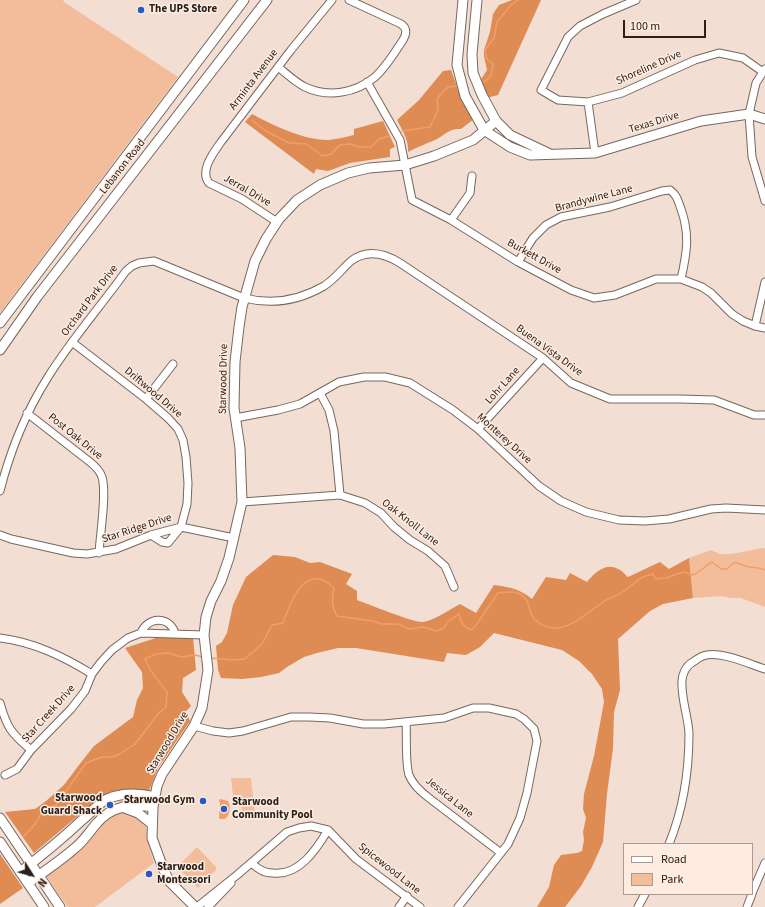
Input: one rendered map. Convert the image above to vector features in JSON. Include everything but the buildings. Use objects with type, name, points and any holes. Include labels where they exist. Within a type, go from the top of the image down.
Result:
[{"type":"street","name":"Lebanon Road","points":[[0,323],[244,0]]},
{"type":"street","name":"Lebanon Road","points":[[0,350],[37,297],[267,0]]},
{"type":"street","name":"Arminta Avenue","points":[[206,179],[206,169],[218,146],[278,67],[332,0]]},
{"type":"street","points":[[278,67],[301,85],[313,90],[336,93],[345,92],[367,82],[380,71],[403,40],[406,33],[405,28],[401,24],[349,0]]},
{"type":"street","name":"Texas Drive","points":[[463,0],[457,64],[465,96],[484,130],[510,147],[530,155],[595,154],[701,121],[749,114],[765,119]]},
{"type":"street","name":"Texas Drive","points":[[476,0],[472,54],[473,69],[479,88],[496,121],[510,135],[549,154]]},
{"type":"street","name":"Shoreline Drive","points":[[636,0],[580,26],[568,37],[541,90],[558,100],[588,102],[622,93],[695,60],[719,53],[743,58],[764,70]]},
{"type":"street","points":[[460,27],[474,28]]},
{"type":"street","points":[[208,48],[222,58]]},
{"type":"street","points":[[458,69],[465,72],[473,69]]},
{"type":"street","points":[[764,70],[756,83],[749,114],[752,157],[765,201]]},
{"type":"street","name":"Burkett Drive","points":[[367,82],[397,134],[402,148],[412,200],[451,220],[518,262],[571,290],[594,298],[615,295],[656,280],[681,279],[702,287],[711,293],[732,314],[755,326],[765,328]]},
{"type":"street","points":[[465,96],[479,88]]},
{"type":"street","points":[[588,102],[595,154]]},
{"type":"street","name":"Starwood Drive","points":[[196,907],[169,881],[162,868],[152,838],[153,807],[162,774],[194,726],[202,708],[208,670],[204,626],[207,611],[230,558],[242,502],[240,448],[235,418],[234,388],[236,352],[238,327],[244,298],[260,249],[277,222],[288,209],[302,196],[320,185],[337,176],[361,170],[405,165],[424,160],[473,140],[496,121]]},
{"type":"street","points":[[451,220],[470,193],[472,176]]},
{"type":"street","name":"Jerral Drive","points":[[206,179],[212,184],[242,199],[277,222]]},
{"type":"street","name":"Brandywine Lane","points":[[518,262],[533,238],[546,225],[561,217],[610,207],[662,191],[670,190],[676,194],[686,226],[686,257],[681,279]]},
{"type":"street","name":"Buena Vista Drive","points":[[363,255],[377,253],[394,259],[543,358],[571,383],[610,399],[714,400],[754,415],[765,415]]},
{"type":"street","name":"Orchard Park Drive","points":[[0,491],[12,451],[28,413],[48,377],[72,342],[126,271],[132,266],[143,262],[152,261],[164,264],[244,298],[259,301],[273,301],[301,296],[324,286],[336,277],[351,261],[363,255]]},
{"type":"street","points":[[755,326],[765,282]]},
{"type":"street","name":"Driftwood Drive","points":[[72,342],[146,399],[178,429],[183,440],[188,483],[187,504],[181,527]]},
{"type":"street","name":"Lohr Lane","points":[[478,429],[543,358]]},
{"type":"street","points":[[146,399],[173,364]]},
{"type":"street","name":"Monterey Drive","points":[[235,418],[278,410],[300,404],[339,382],[364,377],[385,377],[410,383],[454,410],[478,429],[539,486],[561,501],[586,512],[619,520],[645,521],[669,519],[711,509],[726,508],[765,510]]},
{"type":"street","points":[[320,393],[330,410],[334,431],[340,496]]},
{"type":"street","name":"Post Oak Drive","points":[[28,413],[98,469],[102,477],[103,499],[99,553]]},
{"type":"street","name":"Oak Knoll Lane","points":[[242,502],[340,496],[365,503],[381,513],[394,527],[410,540],[428,551],[445,566],[454,587]]},
{"type":"street","points":[[151,535],[162,542],[168,543],[181,527]]},
{"type":"street","name":"Star Ridge Drive","points":[[0,535],[11,539],[73,553],[87,554],[116,549],[151,535],[181,527],[234,538]]},
{"type":"street","name":"Star Creek Drive","points":[[140,633],[147,623],[158,621],[169,624],[175,633]]},
{"type":"street","name":"Star Creek Drive","points":[[5,775],[17,769],[31,750],[80,700],[92,674],[101,662],[112,650],[128,638],[140,633],[204,634]]},
{"type":"street","points":[[0,638],[13,640],[47,650],[92,674]]},
{"type":"street","points":[[670,843],[683,795],[688,753],[689,731],[682,684],[683,674],[686,668],[690,663],[704,655],[714,654],[723,655],[765,669]]},
{"type":"street","points":[[0,703],[6,722],[15,736],[31,750]]},
{"type":"street","points":[[194,726],[229,733],[243,731],[291,717],[330,718],[363,724],[384,724],[444,718],[473,708],[489,708],[516,714],[524,718],[534,729],[537,741],[527,793],[520,818],[508,844],[458,907]]},
{"type":"street","name":"Jessica Lane","points":[[406,722],[409,774],[413,782],[419,790],[501,853]]},
{"type":"street","points":[[20,872],[107,799],[124,794],[142,794],[155,797]]},
{"type":"street","points":[[120,796],[122,807]]},
{"type":"street","points":[[28,883],[76,848],[98,822],[108,813],[122,807],[140,805],[153,807]]},
{"type":"street","points":[[122,807],[138,813],[152,824]]},
{"type":"street","points":[[95,808],[102,818]]},
{"type":"street","points":[[0,818],[60,907]]},
{"type":"street","points":[[196,907],[237,875],[282,836],[293,829],[311,826],[328,830],[309,857],[295,869],[285,873],[268,872],[261,871],[251,863]]},
{"type":"street","name":"Spicewood Lane","points":[[328,830],[356,859],[420,907]]},
{"type":"street","points":[[0,842],[44,907]]},
{"type":"street","points":[[753,892],[765,863]]},
{"type":"street","points":[[208,907],[226,890],[237,875]]},
{"type":"street","points":[[638,907],[645,895]]},
{"type":"street","points":[[747,907],[752,895]]},
{"type":"street","points":[[399,907],[407,896]]},
{"type":"green space","points":[[0,0],[63,0],[178,77],[0,313]]},
{"type":"green space","points":[[765,548],[765,607],[741,598],[722,596],[693,598],[689,558],[711,550],[720,554],[725,554]]},
{"type":"green space","points":[[231,778],[251,778],[255,815],[253,817],[242,816],[241,795],[233,795]]},
{"type":"green space","points":[[123,811],[135,814],[146,825],[147,838],[154,863],[95,907],[68,907],[45,873],[106,818]]},
{"type":"green space","points":[[197,847],[216,867],[216,870],[198,888],[177,867]]},
{"type":"shaded area","points":[[512,0],[541,0],[498,95],[486,98],[480,81],[487,70],[484,50],[490,32],[493,14],[499,5]]},
{"type":"shaded area","points":[[451,70],[461,98],[474,119],[461,129],[450,131],[435,140],[408,152],[406,139],[397,120],[419,100],[443,71]]},
{"type":"shaded area","points":[[252,114],[289,132],[320,140],[329,140],[354,135],[354,129],[383,121],[395,147],[390,149],[390,157],[350,163],[328,171],[316,169],[314,174],[245,122]]},
{"type":"shaded area","points":[[273,555],[295,557],[310,563],[320,562],[352,574],[346,584],[357,591],[357,600],[418,622],[428,621],[460,604],[476,613],[494,585],[514,589],[532,599],[546,577],[566,580],[570,573],[587,582],[597,572],[605,568],[614,567],[622,571],[628,577],[660,562],[669,569],[689,558],[693,598],[663,604],[650,611],[618,639],[620,690],[614,712],[613,748],[603,842],[592,867],[581,886],[565,907],[537,907],[549,887],[554,865],[561,855],[582,851],[584,840],[583,832],[586,818],[583,809],[584,794],[594,756],[604,702],[602,689],[592,674],[579,661],[562,650],[494,633],[480,647],[466,655],[447,653],[444,662],[356,648],[338,648],[304,657],[279,673],[242,679],[221,678],[218,670],[216,646],[222,642],[227,633],[233,605],[246,577]]},
{"type":"shaded area","points":[[159,637],[193,637],[196,670],[183,678],[182,692],[191,706],[186,711],[190,721],[158,768],[149,791],[133,789],[105,797],[86,809],[34,853],[5,812],[35,809],[46,801],[64,785],[94,746],[133,717],[137,700],[143,688],[142,672],[125,648]]},
{"type":"shaded area","name":"Starwood Community Pool","points":[[220,799],[228,801],[229,803],[229,813],[225,819],[219,819]]},
{"type":"shaded area","points":[[0,854],[23,888],[0,904]]},
{"type":"waterway","points":[[482,83],[489,77],[492,70],[493,64],[487,59],[485,50],[494,38],[497,22],[511,5],[518,0]]},
{"type":"waterway","points":[[402,131],[430,127],[438,110],[437,99],[448,87],[458,86]]},
{"type":"waterway","points":[[252,120],[266,131],[289,143],[307,144],[322,156],[331,154],[340,145],[350,144],[360,147],[371,147],[379,139],[389,136]]},
{"type":"waterway","points":[[210,658],[232,660],[245,659],[262,644],[272,625],[283,623],[290,604],[301,587],[308,581],[315,579],[324,581],[334,588],[332,602],[337,616],[373,621],[382,624],[398,624],[409,629],[424,627],[436,631],[444,628],[447,622],[459,614],[463,624],[471,630],[474,628],[498,593],[518,593],[527,600],[535,620],[542,625],[558,628],[564,627],[576,621],[603,602],[621,593],[644,576],[653,574],[656,579],[666,578],[684,572],[693,575],[712,562],[721,569],[727,569],[733,563],[738,563],[765,570]]},
{"type":"waterway","points":[[24,836],[35,824],[41,814],[56,805],[86,763],[102,757],[112,757],[120,754],[135,744],[158,714],[166,707],[167,692],[151,671],[145,659],[156,654],[168,653],[181,657],[195,655],[203,657]]},
{"type":"place","name":"The UPS Store","points":[[141,10]]},
{"type":"place","name":"Starwood Gym","points":[[203,801]]},
{"type":"place","name":"Starwood Guard Shack","points":[[110,805]]},
{"type":"place","name":"Starwood Community Pool","points":[[224,809]]},
{"type":"place","name":"Starwood Montessori","points":[[149,874]]}]
